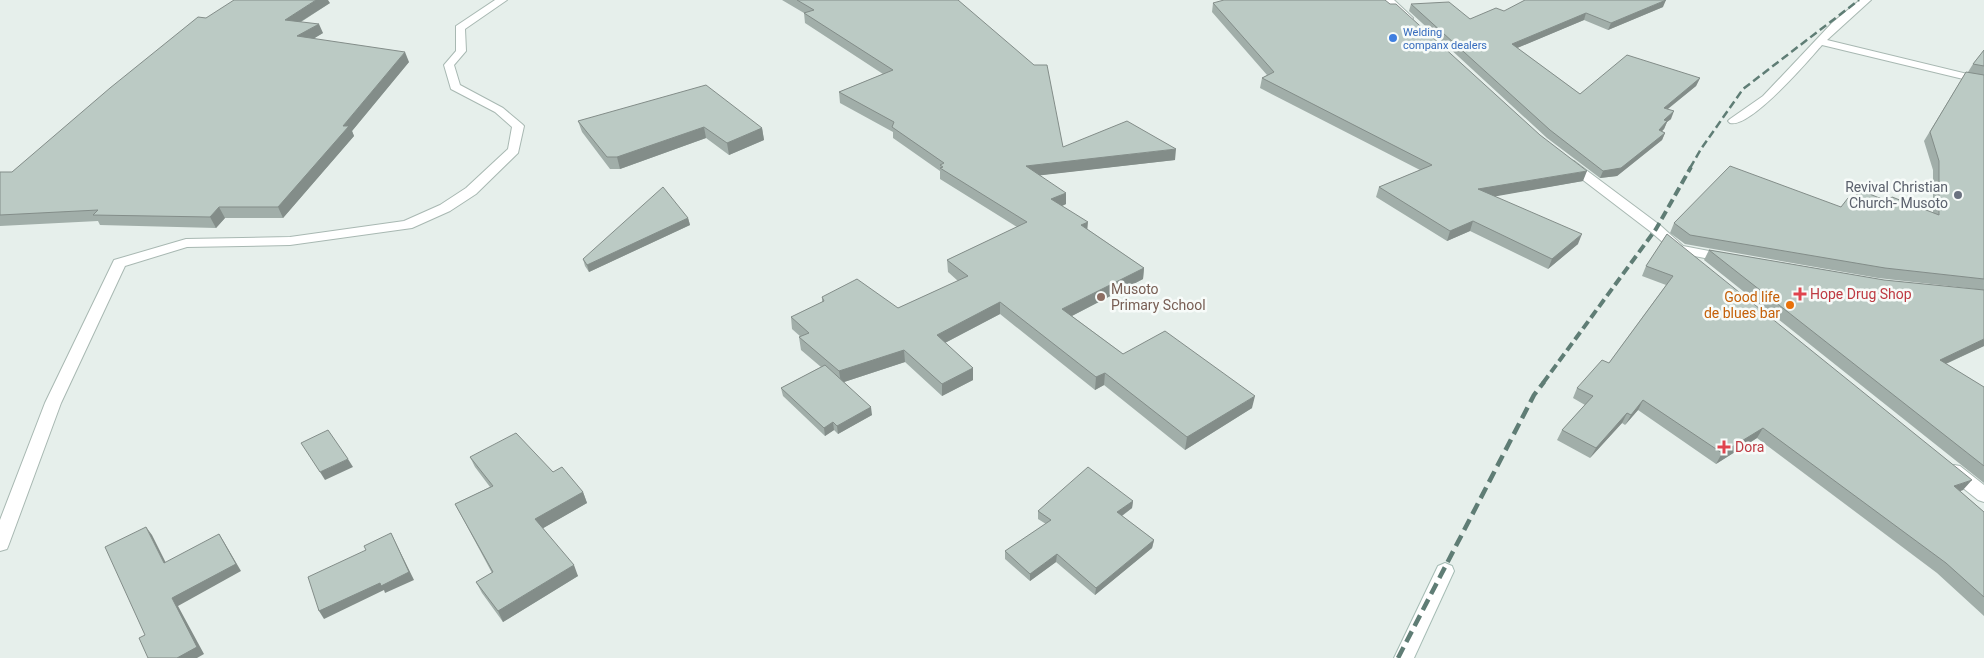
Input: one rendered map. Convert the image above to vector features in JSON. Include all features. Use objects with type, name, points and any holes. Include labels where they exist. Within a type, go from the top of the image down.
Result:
[{"type":"street","points":[[0,544],[53,403],[119,263],[186,243],[290,241],[407,225],[445,208],[471,191],[514,150],[518,126],[499,110],[455,87],[449,65],[461,50],[460,28],[502,0]]},
{"type":"street","points":[[1388,0],[1420,30]]},
{"type":"street","points":[[1734,121],[1768,98],[1836,24],[1866,0]]},
{"type":"street","points":[[1821,42],[1984,81]]},
{"type":"street","points":[[1557,154],[1656,229],[1702,268]]},
{"type":"street","points":[[1679,249],[1742,261]]},
{"type":"street","points":[[1946,464],[1984,495]]},
{"type":"street","points":[[1404,658],[1445,571]]},
{"type":"building","points":[[234,0],[316,0],[285,20],[319,24],[297,36],[405,52],[343,126],[349,126],[278,207],[219,207],[210,217],[93,215],[98,210],[0,215],[0,172],[12,172],[110,88],[198,17],[206,18]]},
{"type":"building","points":[[797,0],[958,0],[1034,65],[1047,65],[1063,147],[1127,121],[1176,149],[1026,166],[1066,193],[1051,199],[1088,222],[1081,225],[1144,268],[1062,309],[1123,354],[1165,331],[1255,396],[1187,437],[1105,373],[1096,377],[1000,302],[937,335],[973,368],[942,384],[904,350],[839,371],[799,337],[809,333],[791,317],[824,301],[822,297],[857,279],[898,308],[968,276],[947,260],[1027,222],[940,168],[943,167],[940,165],[944,163],[892,127],[894,122],[839,92],[893,70],[804,13],[814,10]]},
{"type":"building","points":[[1224,0],[1385,0],[1390,4],[1396,4],[1540,135],[1587,171],[1478,189],[1582,234],[1552,259],[1473,221],[1450,231],[1379,187],[1432,165],[1262,78],[1274,72],[1213,3]]},
{"type":"building","points":[[1525,0],[1666,0],[1611,23],[1586,13],[1512,44],[1580,94],[1627,55],[1700,78],[1664,108],[1674,111],[1664,120],[1667,121],[1659,130],[1665,133],[1621,168],[1603,171],[1550,130],[1411,4],[1449,2],[1470,19],[1496,8],[1504,11]]},
{"type":"building","points":[[1984,50],[1984,66],[1973,64]]},
{"type":"building","points":[[1966,72],[1984,75],[1984,279],[1885,268],[1690,235],[1674,223],[1730,166],[1841,207],[1848,198],[1851,199],[1862,191],[1887,201],[1892,197],[1939,215],[1939,161],[1930,132]]},
{"type":"building","points":[[706,85],[762,128],[727,143],[704,127],[617,157],[607,157],[578,121]]},
{"type":"building","points":[[663,187],[688,218],[587,265],[583,259]]},
{"type":"building","points":[[1667,234],[1972,480],[1954,486],[1984,512],[1984,597],[1946,563],[1763,428],[1722,453],[1643,400],[1631,415],[1627,413],[1596,448],[1562,430],[1593,396],[1577,388],[1602,360],[1609,363],[1673,276],[1646,266]]},
{"type":"building","points":[[1709,250],[1884,280],[1984,290],[1984,339],[1940,360],[1984,387],[1984,466]]},
{"type":"building","points":[[825,365],[871,407],[837,426],[833,422],[824,428],[781,388]]},
{"type":"building","points":[[328,430],[348,459],[320,472],[301,443]]},
{"type":"building","points":[[516,433],[553,472],[562,467],[583,492],[535,519],[574,565],[498,611],[476,582],[493,572],[455,504],[493,486],[470,457]]},
{"type":"building","points":[[1088,467],[1133,501],[1117,512],[1154,540],[1096,588],[1057,554],[1030,574],[1005,551],[1051,520],[1038,511]]},
{"type":"building","points":[[146,527],[164,563],[219,534],[236,564],[172,598],[197,647],[177,658],[148,658],[139,638],[145,635],[105,547]]},
{"type":"building","points":[[391,533],[409,572],[381,586],[380,583],[319,611],[308,577],[366,550],[364,546]]},
{"type":"railway","points":[[1690,168],[1743,89],[1859,0]]},
{"type":"railway","points":[[1543,383],[1656,229],[1691,167]]},
{"type":"railway","points":[[1398,658],[1534,395],[1544,382]]},
{"type":"place","name":"Welding companx dealers","points":[[1393,38]]},
{"type":"place","name":"Revival Christian Church- Musoto","points":[[1958,195]]},
{"type":"place","name":"Hope Drug Shop","points":[[1800,294]]},
{"type":"place","name":"Musoto Primary School","points":[[1101,297]]},
{"type":"place","name":"Good life de blues bar","points":[[1790,305]]},
{"type":"place","name":"Dora","points":[[1724,447]]}]
